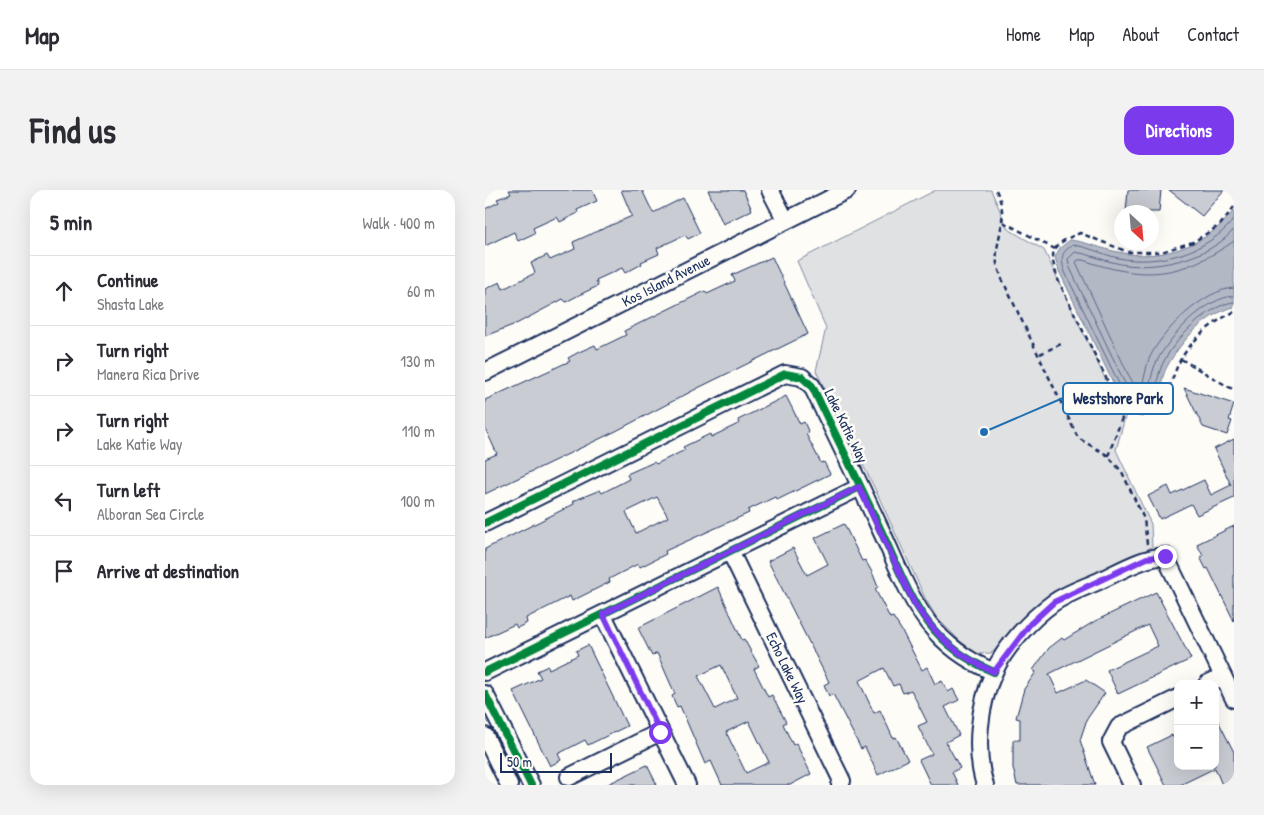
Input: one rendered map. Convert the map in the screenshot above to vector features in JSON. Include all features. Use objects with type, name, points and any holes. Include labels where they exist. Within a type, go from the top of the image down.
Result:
[{"type":"street","points":[[770,190],[786,221]]},
{"type":"street","name":"Kos Island Avenue","points":[[485,372],[847,190]]},
{"type":"street","name":"Lake Katie Way","points":[[485,522],[785,374],[803,376],[811,386],[914,603],[942,639],[958,653],[972,663],[994,672]]},
{"type":"street","points":[[485,672],[859,487]]},
{"type":"street","name":"Echo Lake Way","points":[[730,551],[842,781],[840,785]]},
{"type":"street","points":[[985,785],[980,758],[981,729],[985,701],[994,672],[1030,624],[1054,602],[1147,558],[1165,556],[1234,699]]},
{"type":"street","points":[[603,614],[687,785]]},
{"type":"street","points":[[1215,680],[1223,676]]},
{"type":"street","points":[[485,694],[531,785]]},
{"type":"street","points":[[1132,785],[1111,742],[1119,727],[1174,700]]},
{"type":"street","points":[[569,777],[660,732]]},
{"type":"street","points":[[485,736],[509,785]]},
{"type":"path","points":[[996,190],[1001,200],[1003,222],[997,263],[1002,280],[1078,438],[1109,456],[1122,472],[1144,519],[1147,544]]},
{"type":"path","points":[[1234,207],[1220,225],[1193,242],[1161,252],[1127,252],[1080,233],[1060,241],[1055,249],[1052,263],[1059,282],[1120,406],[1134,414],[1158,410],[1165,402],[1181,359],[1201,334],[1234,312]]},
{"type":"path","points":[[1003,222],[1055,249]]},
{"type":"path","points":[[1039,354],[1063,343]]},
{"type":"path","points":[[1181,359],[1234,390]]},
{"type":"path","points":[[1109,456],[1125,410]]},
{"type":"shaded area","points":[[936,190],[991,190],[1008,229],[1044,250],[1120,410],[1126,414],[1116,450],[1151,524],[1152,547],[1102,571],[991,653],[978,654],[960,641],[937,618],[926,600],[876,491],[816,371],[826,328],[797,261]]},
{"type":"water","points":[[1234,210],[1234,307],[1224,310],[1205,322],[1180,346],[1166,369],[1158,399],[1140,408],[1122,401],[1059,271],[1055,257],[1060,248],[1070,240],[1135,255],[1167,252],[1183,248],[1211,233]]},
{"type":"building","points":[[509,190],[592,190],[597,201],[577,210],[578,213],[560,222],[557,217],[533,228],[535,233],[518,241],[514,232],[485,246],[485,209],[499,202],[497,199],[511,194]]},
{"type":"building","points":[[621,190],[642,190],[653,213],[683,198],[700,233],[688,239],[685,235],[657,248],[659,254],[641,262],[642,264],[625,273],[622,268],[596,280],[598,286],[566,302],[563,299],[518,323],[485,336],[485,289],[500,282],[503,289],[535,273],[531,263],[547,255],[550,260],[575,249],[573,242],[632,216]]},
{"type":"building","points":[[708,190],[743,190],[752,210],[723,224]]},
{"type":"building","points":[[1128,190],[1161,190],[1159,212],[1159,205],[1127,205]]},
{"type":"building","points":[[1169,190],[1224,190],[1202,216]]},
{"type":"building","points":[[772,257],[808,334],[616,431],[485,494],[485,459],[497,454],[485,428],[485,400],[570,361],[568,358],[579,352],[595,345],[597,349],[626,335],[624,331],[705,291],[707,294],[735,281],[732,275]]},
{"type":"building","points":[[1184,388],[1234,404],[1229,420],[1232,421],[1227,435],[1203,427]]},
{"type":"building","points":[[786,396],[800,424],[804,422],[809,433],[806,434],[821,463],[824,462],[830,474],[777,500],[775,497],[748,510],[749,513],[665,551],[666,554],[640,567],[638,564],[609,579],[610,582],[572,601],[570,596],[526,618],[527,623],[517,628],[515,624],[485,638],[485,549],[574,504],[573,501],[600,490],[602,493],[629,479],[627,474],[654,462],[656,464],[685,450],[683,447],[710,434],[711,437],[740,423],[738,420]],"holes":[[[657,497],[668,517],[636,533],[626,512]]]},
{"type":"building","points":[[1234,439],[1234,498],[1197,515],[1191,504],[1160,519],[1148,496],[1168,486],[1172,495],[1204,480],[1211,495],[1231,485],[1214,449]]},
{"type":"building","points":[[844,524],[862,561],[865,560],[872,572],[878,587],[875,589],[890,618],[893,617],[902,631],[922,670],[927,667],[935,684],[942,681],[948,692],[953,689],[959,700],[945,707],[959,735],[946,742],[960,768],[952,772],[958,785],[931,785],[919,760],[932,754],[918,726],[927,722],[911,690],[903,693],[899,684],[893,686],[884,668],[859,681],[874,713],[880,710],[893,738],[896,737],[908,760],[878,775],[865,747],[861,749],[833,694],[829,696],[824,685],[829,682],[768,561],[793,548],[807,575],[828,564],[815,538]]},
{"type":"building","points":[[1234,526],[1234,621],[1208,568],[1206,569],[1200,557],[1203,556],[1197,544]]},
{"type":"building","points":[[718,587],[742,640],[744,639],[759,666],[754,669],[768,697],[772,695],[786,722],[783,724],[793,745],[796,743],[811,774],[790,785],[722,785],[711,761],[705,764],[680,706],[677,707],[672,696],[675,694],[657,653],[652,656],[638,628]],"holes":[[[721,665],[737,698],[715,709],[698,676]],[[749,721],[769,762],[746,773],[726,732]]]},
{"type":"building","points":[[1156,592],[1191,659],[1118,694],[1107,670],[1158,646],[1148,625],[1049,674],[1058,693],[1086,680],[1105,693],[1087,719],[1080,740],[1095,785],[1017,785],[1013,768],[1013,740],[1020,740],[1020,719],[1016,718],[1024,689],[1036,672],[1033,670],[1049,648],[1062,638],[1064,640],[1095,621]]},
{"type":"building","points":[[588,645],[627,726],[588,745],[585,740],[558,754],[561,760],[550,766],[513,691],[541,678],[537,671],[548,666],[549,669],[578,655],[576,651]]},
{"type":"building","points":[[1219,723],[1234,752],[1234,785],[1222,785],[1216,770],[1219,770]]},
{"type":"building","points":[[1172,735],[1174,739],[1174,770],[1211,770],[1180,785],[1166,785],[1147,747]]},
{"type":"building","points":[[647,765],[657,785],[606,785]]},
{"type":"cycle path","points":[[485,523],[785,374],[802,377],[812,386],[920,611],[933,629],[949,645],[969,659],[994,672]]},
{"type":"cycle path","points":[[485,672],[860,487]]},
{"type":"cycle path","points":[[485,694],[531,785]]},
{"type":"place","name":"Westshore Park","points":[[984,432]]},
{"type":"route","points":[[660,732],[603,614],[859,487],[878,522],[914,603],[925,619],[942,639],[958,653],[972,663],[994,672],[1009,648],[1030,624],[1054,602],[1147,558],[1165,556]]}]
